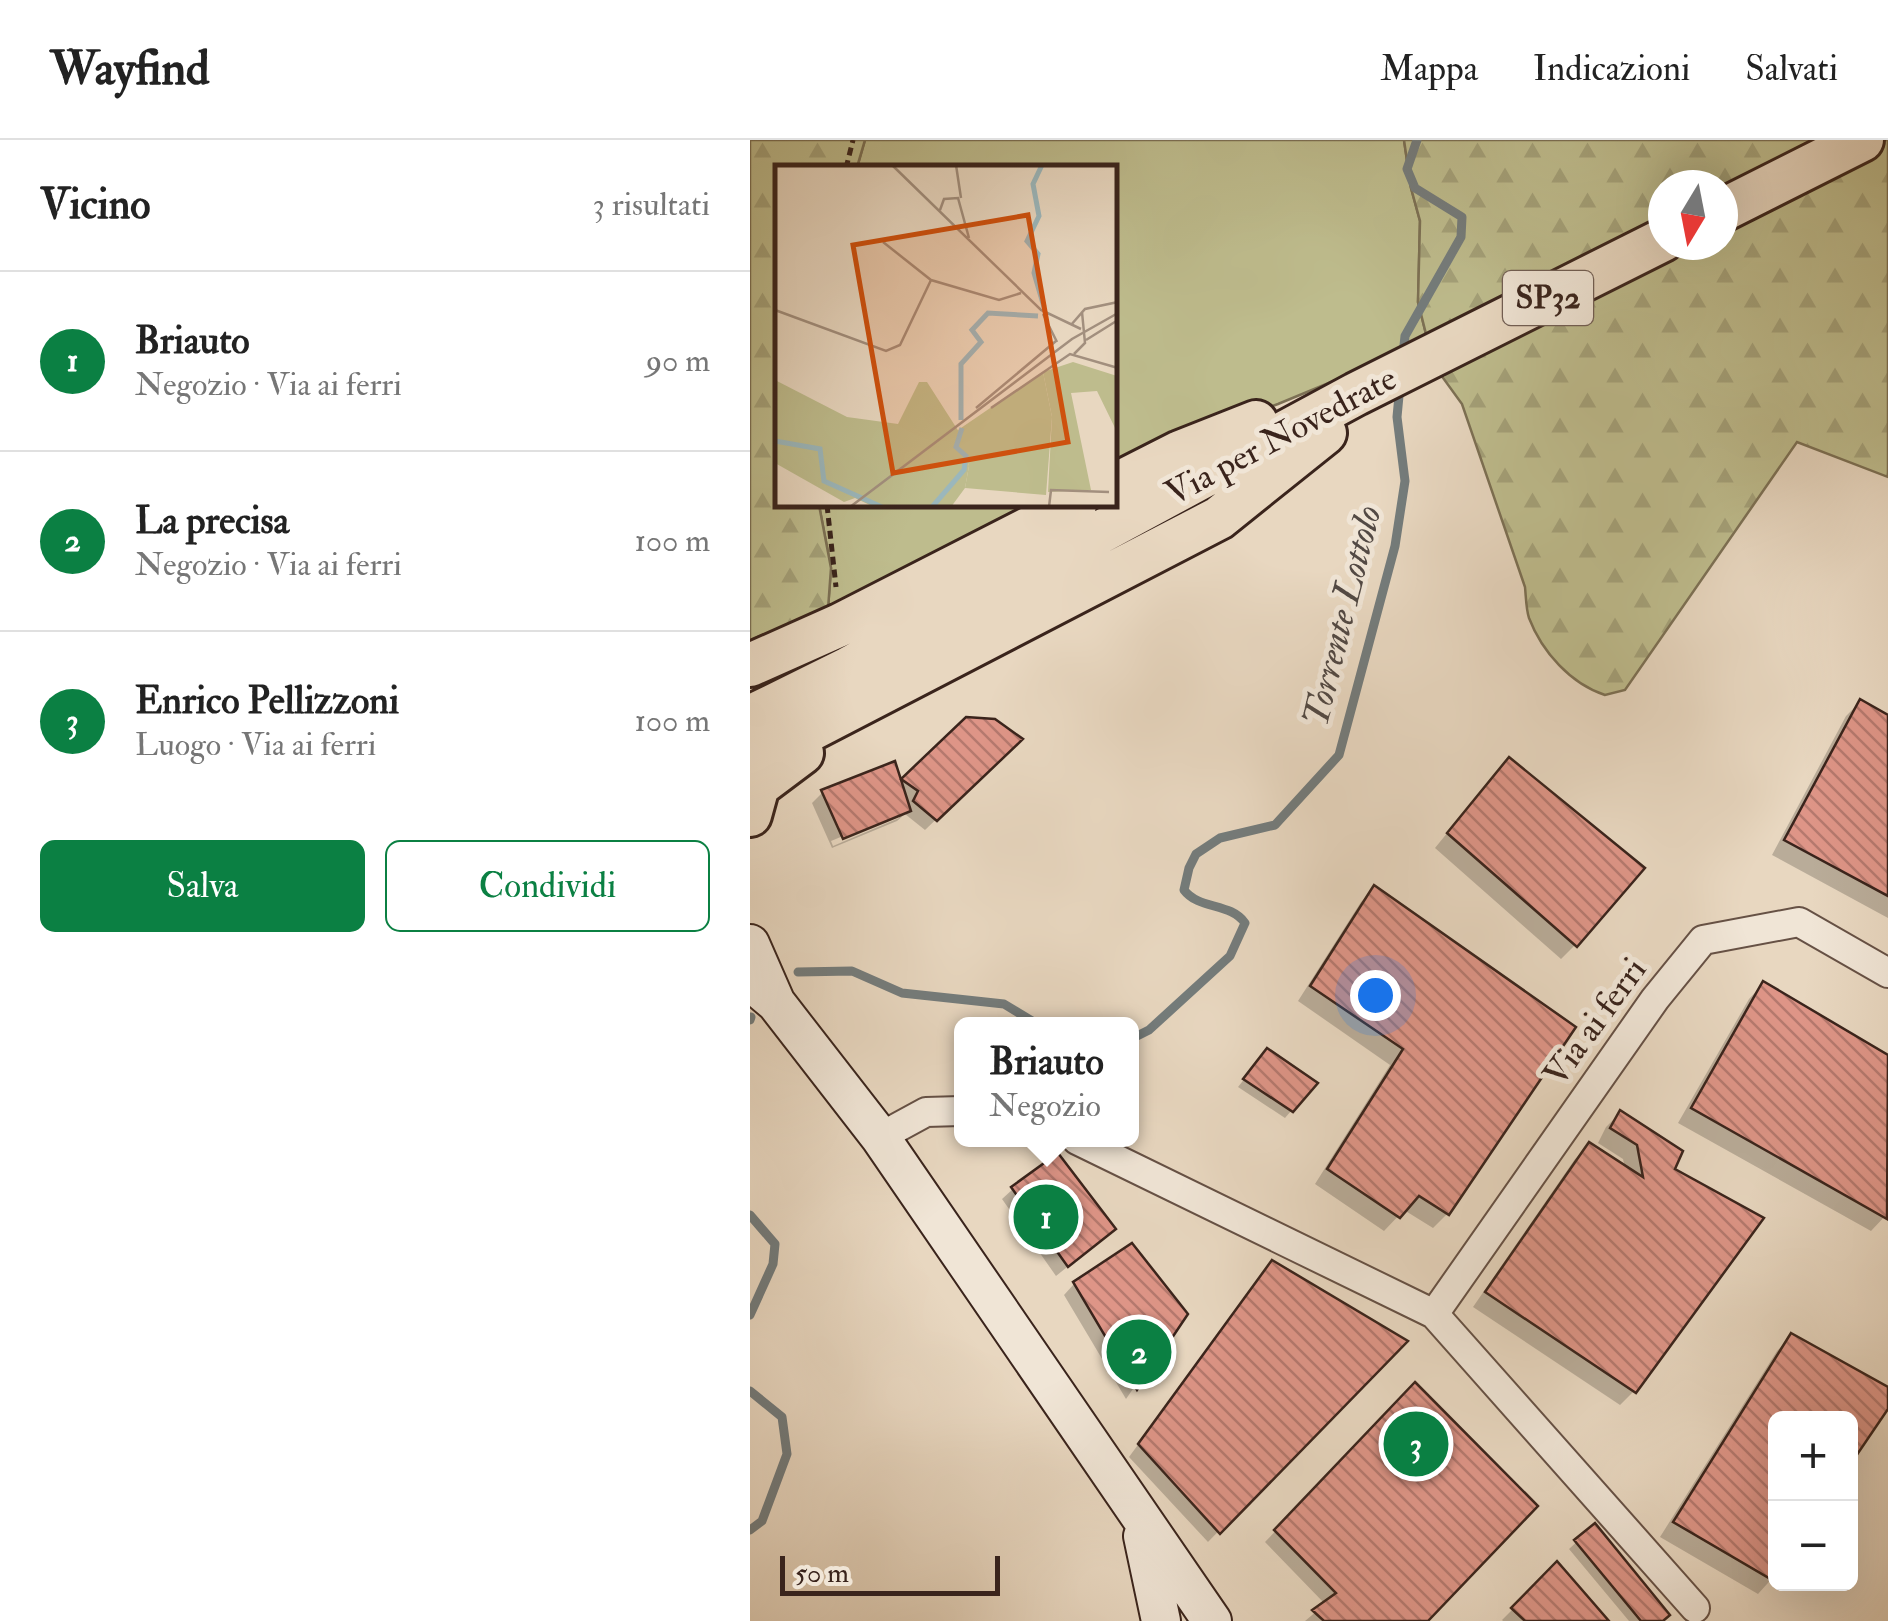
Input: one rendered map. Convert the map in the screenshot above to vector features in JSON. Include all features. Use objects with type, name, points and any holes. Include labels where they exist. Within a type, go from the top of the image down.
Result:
[{"type":"main road","points":[[1738,202],[1862,140]]},
{"type":"main road","name":"Via per Novedrate","points":[[865,681],[1357,394],[1648,248]]},
{"type":"main road","points":[[1118,483],[1180,452],[1357,394]]},
{"type":"main road","points":[[750,665],[840,626],[1070,508]]},
{"type":"main road","points":[[750,718],[865,681]]},
{"type":"main road","points":[[750,761],[865,681]]},
{"type":"main road","points":[[750,814],[758,786],[865,681]]},
{"type":"main road","points":[[750,944],[763,992],[880,1138],[1212,1621]]},
{"type":"main road","points":[[1136,1510],[1153,1571],[1161,1621]]},
{"type":"street","name":"Via ai ferri","points":[[1434,1314],[1654,999],[1703,940],[1799,922],[1888,973]]},
{"type":"street","points":[[880,1138],[926,1112],[954,1111]]},
{"type":"street","points":[[1091,1147],[1434,1314],[1696,1608]]},
{"type":"path","points":[[847,165],[853,140]]},
{"type":"path","points":[[828,508],[840,626]]},
{"type":"green space","points":[[750,140],[865,140],[858,165],[775,165],[775,508],[820,508],[831,568],[828,609],[750,640]]},
{"type":"green space","points":[[865,140],[1404,140],[1420,221],[1418,302],[1428,342],[1178,440],[1118,469],[1118,165],[858,165]]},
{"type":"green space","points":[[1404,140],[1888,140],[1888,477],[1797,442],[1625,690],[1605,695],[1593,690],[1559,665],[1535,631],[1528,614],[1525,587],[1462,404],[1438,371],[1418,302],[1420,221]]},
{"type":"green space","points":[[820,508],[1037,508],[828,609],[831,568]]},
{"type":"building","points":[[1860,699],[1888,715],[1888,896],[1784,840]]},
{"type":"building","points":[[966,717],[995,719],[1023,739],[937,821],[913,801],[918,791],[901,779]]},
{"type":"building","points":[[1509,757],[1645,868],[1577,947],[1447,833]]},
{"type":"building","points":[[895,761],[911,811],[843,839],[821,790]]},
{"type":"building","points":[[1374,885],[1576,1027],[1449,1215],[1419,1196],[1400,1218],[1327,1169],[1403,1049],[1310,986]]},
{"type":"building","points":[[1763,981],[1888,1055],[1887,1219],[1691,1108]]},
{"type":"building","points":[[1267,1048],[1318,1083],[1293,1112],[1243,1079]]},
{"type":"building","points":[[1620,1110],[1683,1151],[1675,1169],[1764,1218],[1636,1393],[1485,1292],[1589,1142],[1643,1177],[1637,1145],[1610,1128]]},
{"type":"building","points":[[1058,1153],[1116,1229],[1068,1267],[1011,1187]]},
{"type":"building","points":[[1132,1243],[1188,1314],[1137,1390],[1073,1282]]},
{"type":"building","points":[[1272,1260],[1408,1341],[1220,1534],[1138,1444]]},
{"type":"building","points":[[1791,1333],[1888,1387],[1888,1409],[1858,1453],[1858,1411],[1768,1411],[1768,1577],[1673,1522]]},
{"type":"building","points":[[1415,1382],[1538,1506],[1428,1621],[1324,1621],[1312,1610],[1336,1593],[1274,1530]]},
{"type":"building","points":[[1595,1523],[1670,1615],[1663,1621],[1641,1621],[1574,1540]]},
{"type":"building","points":[[1557,1561],[1609,1621],[1525,1621],[1511,1608]]},
{"type":"waterway","name":"Torrente Lottolo","points":[[1403,355],[1405,336],[1461,237],[1462,217],[1415,188],[1407,169],[1417,140]]},
{"type":"waterway","name":"Torrente Lottolo","points":[[1139,1035],[1230,956],[1245,923],[1239,916],[1198,901],[1184,890],[1196,854],[1220,838],[1275,825],[1339,755],[1395,546],[1405,481],[1397,417],[1400,385]]},
{"type":"waterway","name":"Torrente Lottolo","points":[[798,972],[852,971],[902,993],[1004,1004],[1025,1017]]},
{"type":"waterway","name":"Torrente Lottolo","points":[[750,1215],[775,1244],[773,1264],[750,1315]]},
{"type":"waterway","name":"Torrente Lottolo","points":[[750,1391],[782,1417],[787,1454],[762,1521],[750,1530]]},
{"type":"place","name":"Briauto","points":[[1046,1217]]},
{"type":"place","name":"La precisa","points":[[1139,1352]]},
{"type":"place","name":"Enrico Pellizzoni","points":[[1416,1444]]}]
